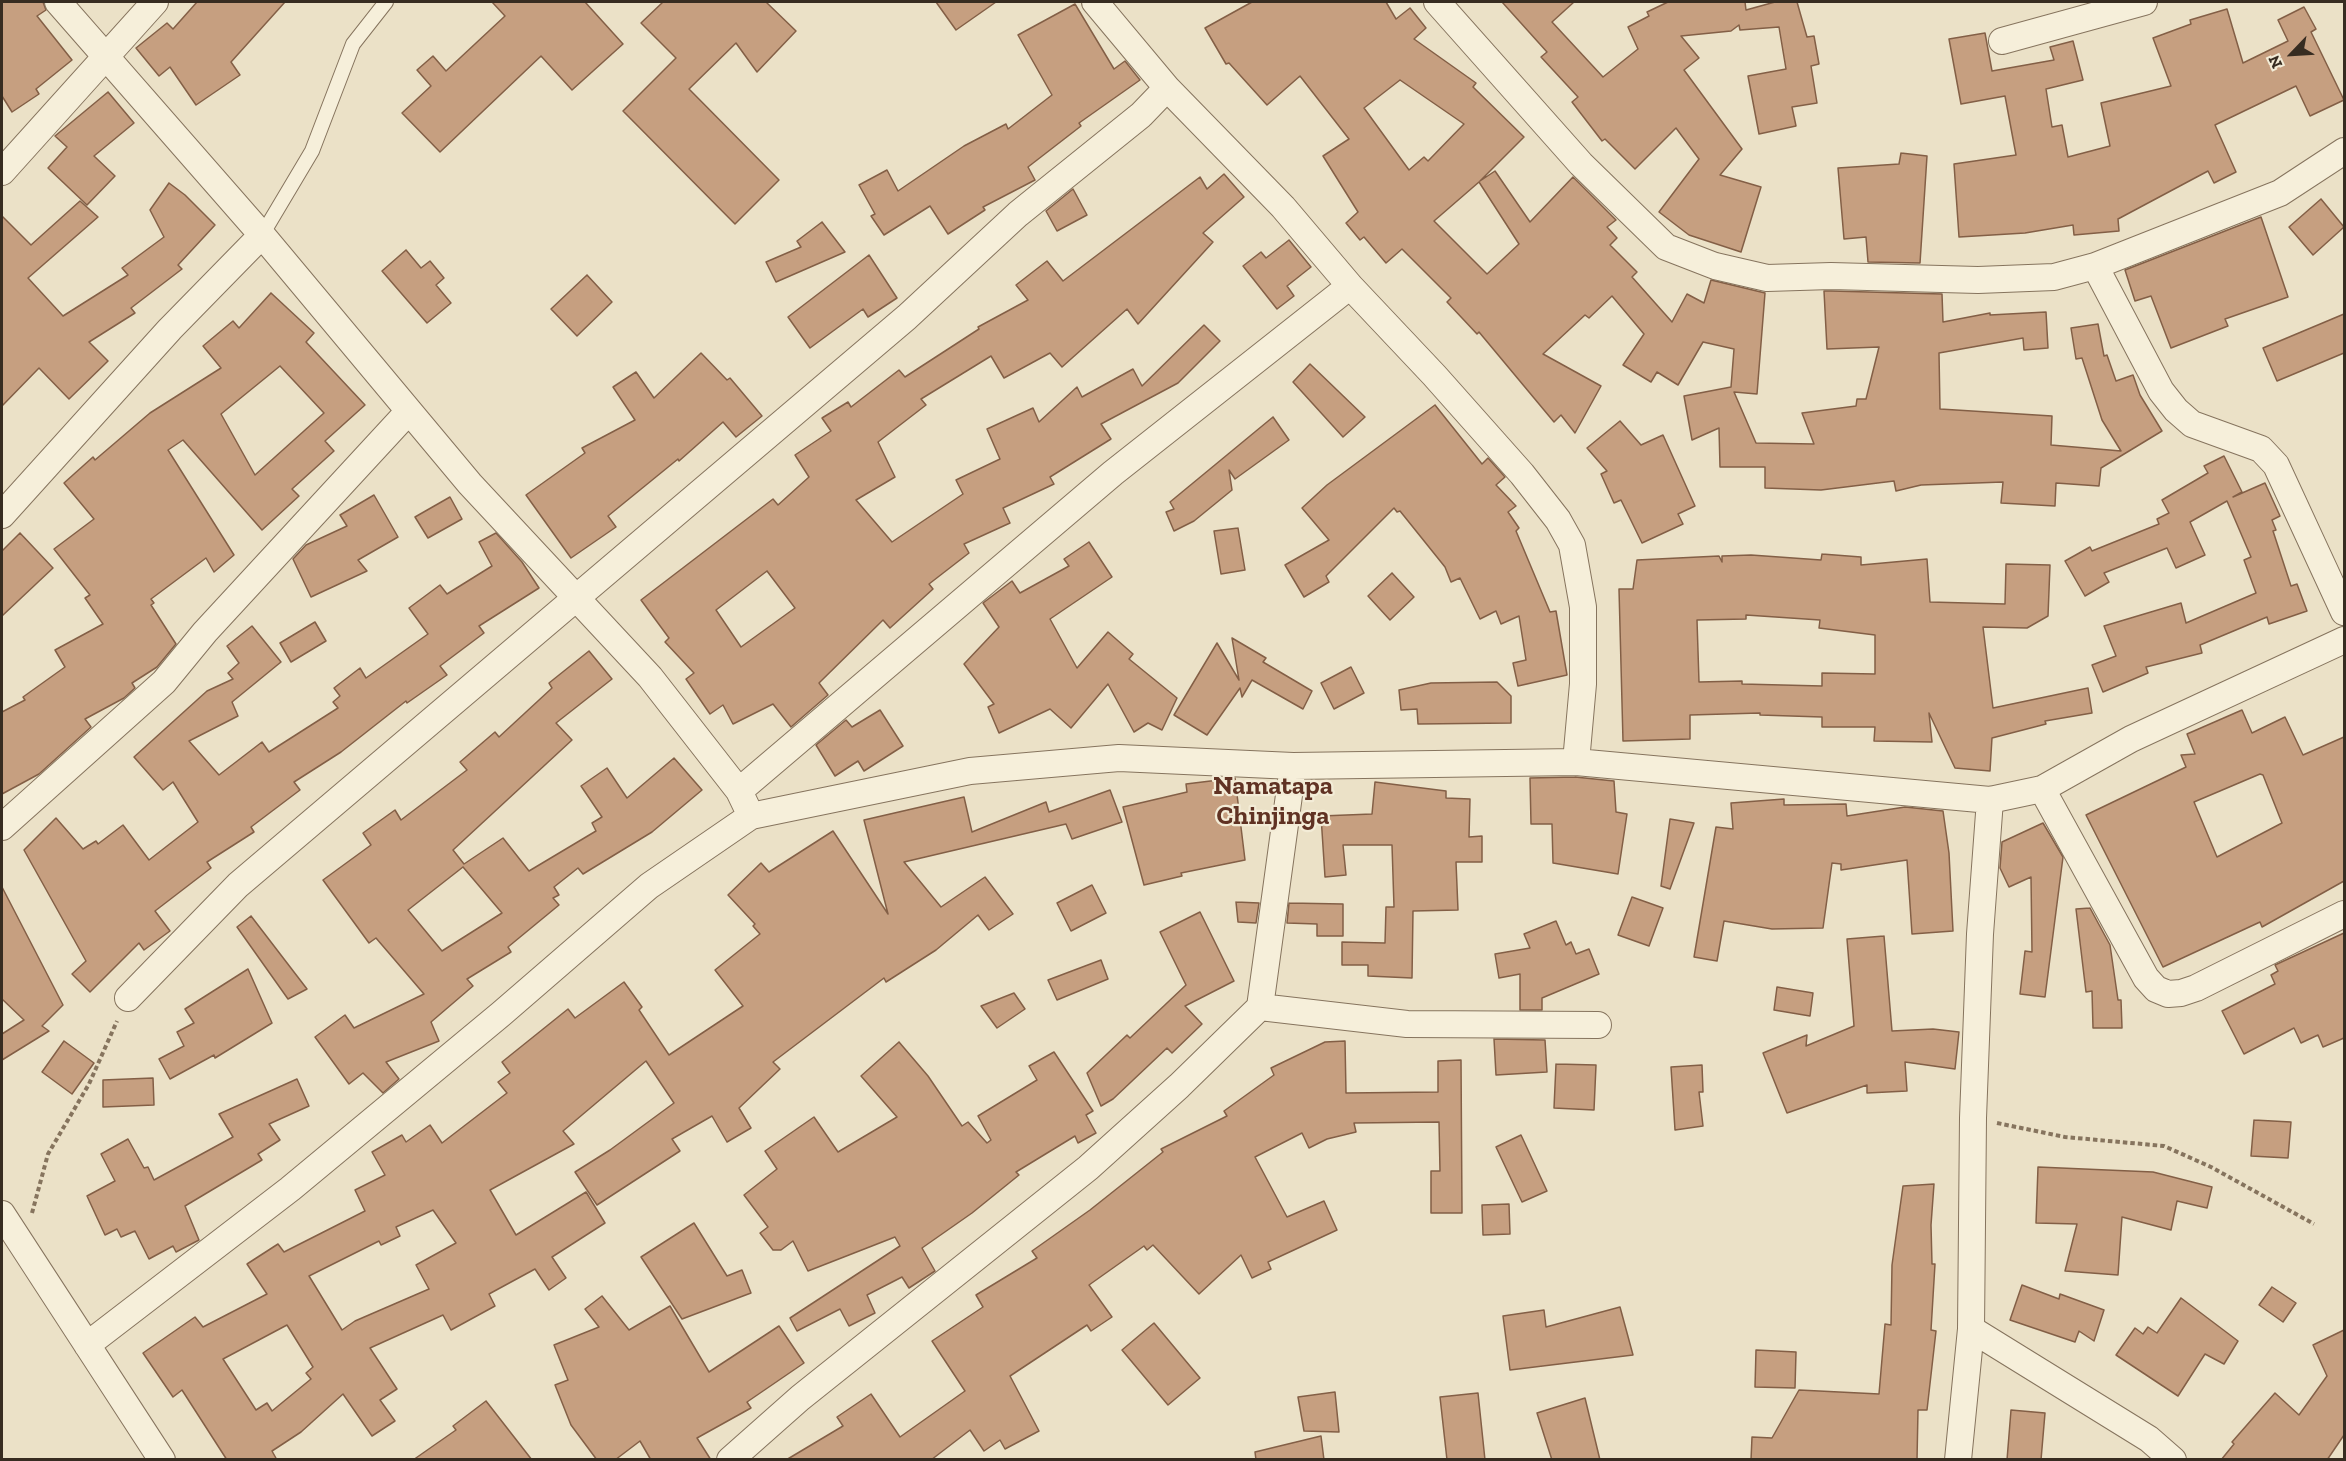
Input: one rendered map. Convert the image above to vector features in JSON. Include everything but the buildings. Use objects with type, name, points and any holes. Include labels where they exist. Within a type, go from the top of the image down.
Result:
[{"type":"street","points":[[58,2],[262,236],[470,484],[577,596],[650,677],[739,791],[752,816]]},
{"type":"street","points":[[2,172],[155,2]]},
{"type":"street","points":[[1095,2],[1167,88],[1283,207],[1350,286],[1522,474],[1558,520],[1572,545],[1583,607],[1583,684],[1576,762]]},
{"type":"street","points":[[1437,2],[1581,164],[1666,247],[1715,266],[1767,278],[2000,279],[2054,277],[2095,266],[2280,193],[2344,151]]},
{"type":"street","points":[[2002,41],[2144,2]]},
{"type":"street","points":[[128,998],[238,885],[907,317],[1031,202],[1141,115],[1167,88]]},
{"type":"street","points":[[2,515],[170,329],[262,236]]},
{"type":"street","points":[[2095,266],[2161,392],[2176,410],[2192,424],[2261,449],[2276,465],[2344,612]]},
{"type":"street","points":[[739,791],[1113,473],[1350,286]]},
{"type":"street","points":[[2,826],[164,682],[205,632],[408,412]]},
{"type":"street","points":[[87,1346],[290,1189],[501,1014],[649,886],[752,816],[970,771],[1119,758],[1293,766],[1576,762],[1990,800],[2042,789],[2131,739],[2344,640]]},
{"type":"street","points":[[730,1460],[800,1398],[1088,1168],[1179,1086],[1260,1007],[1293,766]]},
{"type":"street","points":[[2042,789],[2146,978],[2156,989],[2168,994],[2196,988],[2344,914]]},
{"type":"street","points":[[1958,1460],[1971,1329],[1973,1118],[1980,934],[1990,800]]},
{"type":"street","points":[[1260,1007],[1407,1024],[1598,1025]]},
{"type":"street","points":[[2,1214],[162,1460]]},
{"type":"street","points":[[1971,1329],[2150,1439],[2173,1460]]},
{"type":"lane","points":[[262,236],[312,151],[353,44],[386,2]]},
{"type":"path","points":[[22,1247],[48,1154],[89,1084],[128,998]]},
{"type":"path","points":[[1973,1118],[2065,1137],[2164,1146],[2211,1167],[2314,1224]]},
{"type":"district","name":"Namatapa Chinjinga","points":[[1273,802]]}]
